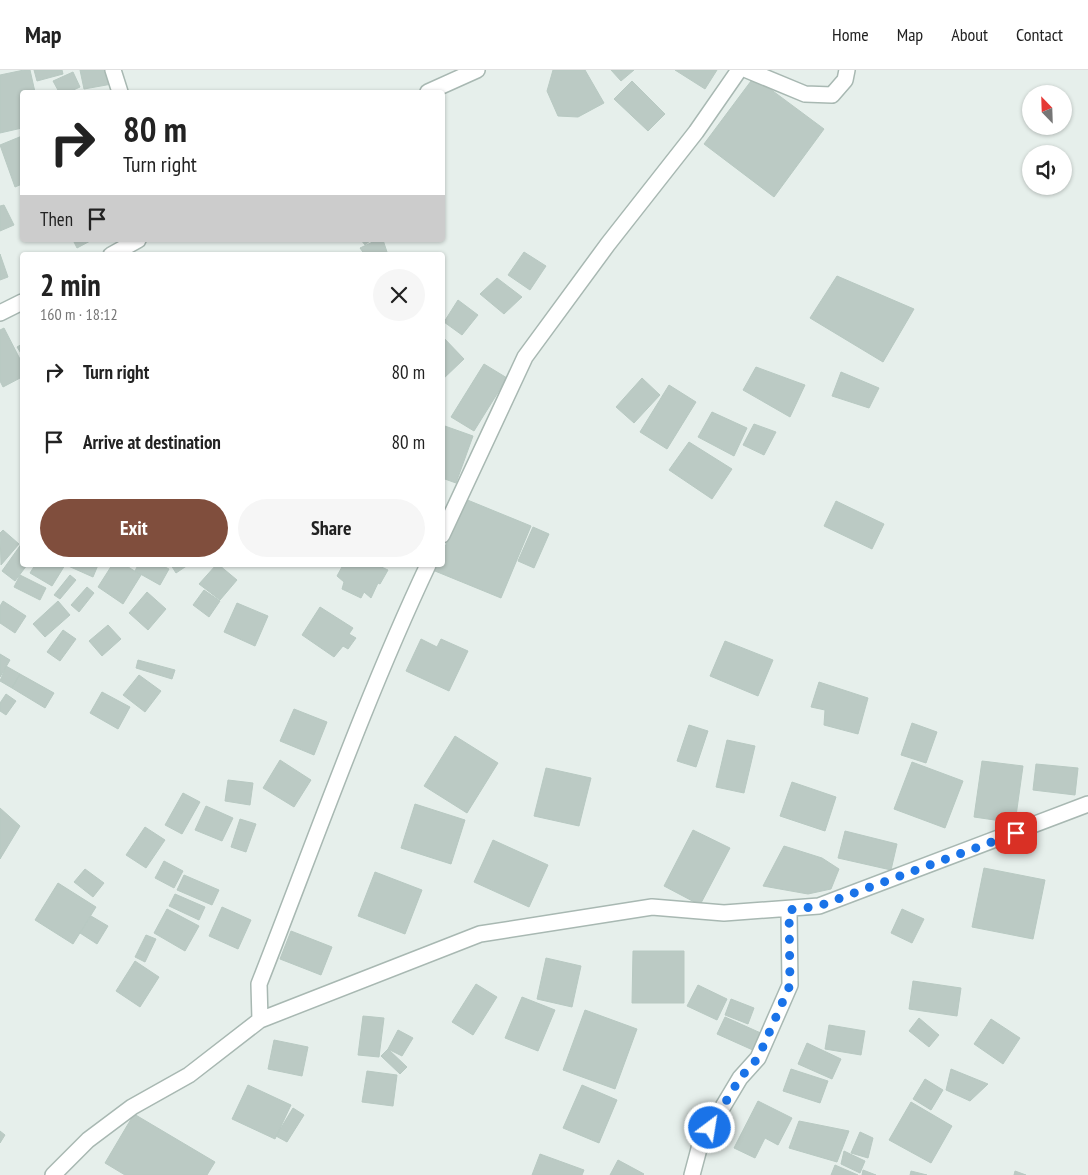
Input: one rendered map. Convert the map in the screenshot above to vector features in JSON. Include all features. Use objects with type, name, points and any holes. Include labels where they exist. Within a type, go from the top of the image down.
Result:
[{"type":"street","points":[[113,70],[119,90]]},
{"type":"street","points":[[432,90],[477,70]]},
{"type":"street","points":[[445,529],[525,357],[608,244],[696,132],[739,70]]},
{"type":"street","points":[[747,70],[804,94],[832,95],[846,80],[847,70]]},
{"type":"street","points":[[116,252],[134,242]]},
{"type":"street","points":[[0,313],[20,303]]},
{"type":"street","points":[[260,1020],[259,984],[359,728],[427,567]]},
{"type":"street","points":[[53,1175],[88,1140],[132,1106],[189,1075],[260,1020],[480,934],[652,907],[724,913],[789,910],[819,906],[1088,804]]},
{"type":"street","points":[[692,1175],[700,1145],[740,1078],[758,1058],[790,985],[789,910]]},
{"type":"building","points":[[30,70],[35,90],[20,90],[20,128],[0,133],[0,75]]},
{"type":"building","points":[[34,70],[62,70],[63,74],[37,81]]},
{"type":"building","points":[[80,70],[109,70],[112,84],[84,89]]},
{"type":"building","points":[[553,70],[585,70],[604,103],[578,117],[558,116],[547,91]]},
{"type":"building","points":[[611,70],[634,70],[621,81]]},
{"type":"building","points":[[675,70],[717,70],[705,89]]},
{"type":"building","points":[[73,72],[80,87],[73,90],[58,90],[53,81]]},
{"type":"building","points":[[754,77],[824,129],[774,197],[704,144]]},
{"type":"building","points":[[632,81],[665,114],[648,131],[614,99]]},
{"type":"building","points":[[20,137],[20,185],[15,187],[0,145]]},
{"type":"building","points":[[4,205],[14,225],[0,231],[0,206]]},
{"type":"building","points":[[74,242],[88,242],[77,248]]},
{"type":"building","points":[[373,242],[384,242],[387,252],[363,252],[360,248]]},
{"type":"building","points":[[524,252],[546,266],[530,290],[508,275]]},
{"type":"building","points":[[0,254],[8,277],[0,280]]},
{"type":"building","points":[[837,276],[914,309],[883,362],[810,318]]},
{"type":"building","points":[[497,278],[522,297],[504,314],[480,294]]},
{"type":"building","points":[[458,300],[478,315],[462,335],[445,323]]},
{"type":"building","points":[[4,328],[20,359],[20,378],[3,387],[0,381],[0,330]]},
{"type":"building","points":[[445,339],[464,359],[445,377]]},
{"type":"building","points":[[484,364],[507,378],[474,431],[451,417]]},
{"type":"building","points":[[756,367],[805,385],[790,417],[743,390]]},
{"type":"building","points":[[841,372],[879,388],[869,408],[832,396]]},
{"type":"building","points":[[642,378],[660,395],[634,423],[616,407]]},
{"type":"building","points":[[669,385],[696,402],[667,449],[640,432]]},
{"type":"building","points":[[712,412],[747,428],[734,456],[698,437]]},
{"type":"building","points":[[754,424],[776,432],[764,455],[743,445]]},
{"type":"building","points":[[445,426],[473,436],[456,483],[445,479]]},
{"type":"building","points":[[689,442],[732,469],[712,499],[669,470]]},
{"type":"building","points":[[465,499],[531,526],[501,598],[435,571],[437,567],[445,567],[445,547]]},
{"type":"building","points":[[836,501],[884,524],[872,549],[824,526]]},
{"type":"building","points":[[533,527],[549,534],[534,568],[518,561]]},
{"type":"building","points":[[3,530],[19,544],[1,565],[0,533]]},
{"type":"building","points":[[20,546],[20,567],[26,567],[15,581],[2,571]]},
{"type":"building","points":[[34,567],[64,567],[52,586],[30,573]]},
{"type":"building","points":[[70,567],[97,567],[93,577]]},
{"type":"building","points":[[111,567],[128,567],[141,575],[123,604],[98,587]]},
{"type":"building","points":[[137,567],[165,567],[169,569],[160,585],[135,571]]},
{"type":"building","points":[[172,567],[185,567],[176,573]]},
{"type":"building","points":[[214,567],[221,567],[237,580],[220,600],[199,584]]},
{"type":"building","points":[[342,567],[381,567],[388,570],[380,584],[378,583],[371,598],[364,592],[361,598],[342,589],[344,582],[337,576]]},
{"type":"building","points":[[20,575],[46,588],[40,600],[14,587]]},
{"type":"building","points":[[70,575],[76,580],[60,599],[54,595]]},
{"type":"building","points":[[87,587],[94,593],[79,612],[71,605]]},
{"type":"building","points":[[204,590],[220,601],[209,617],[193,605]]},
{"type":"building","points":[[147,592],[166,609],[148,630],[129,613]]},
{"type":"building","points":[[3,601],[26,616],[15,633],[0,623],[0,606]]},
{"type":"building","points":[[58,601],[70,615],[45,637],[33,624]]},
{"type":"building","points":[[237,603],[268,616],[255,646],[224,632]]},
{"type":"building","points":[[320,607],[353,628],[349,634],[356,638],[348,649],[343,646],[334,657],[302,635]]},
{"type":"building","points":[[108,625],[121,639],[102,656],[89,641]]},
{"type":"building","points":[[63,630],[76,639],[60,661],[47,652]]},
{"type":"building","points":[[421,639],[437,647],[441,639],[468,651],[449,691],[406,671]]},
{"type":"building","points":[[725,641],[773,660],[758,696],[710,676]]},
{"type":"building","points":[[0,654],[10,660],[0,677]]},
{"type":"building","points":[[138,660],[175,670],[172,679],[136,668]]},
{"type":"building","points":[[6,666],[20,674],[12,688],[0,681]]},
{"type":"building","points":[[20,674],[54,693],[45,708],[12,688]]},
{"type":"building","points":[[139,675],[161,691],[145,712],[123,695]]},
{"type":"building","points":[[819,682],[868,698],[858,734],[824,725],[825,710],[811,707]]},
{"type":"building","points":[[102,692],[130,707],[118,729],[90,713]]},
{"type":"building","points":[[6,694],[16,701],[6,715],[0,711],[0,703]]},
{"type":"building","points":[[294,709],[327,722],[314,755],[280,741]]},
{"type":"building","points":[[912,723],[937,732],[926,763],[901,755]]},
{"type":"building","points":[[689,725],[708,731],[696,767],[677,761]]},
{"type":"building","points":[[455,736],[498,763],[467,813],[424,786]]},
{"type":"building","points":[[727,740],[755,746],[744,793],[716,787]]},
{"type":"building","points":[[280,760],[311,780],[294,807],[263,788]]},
{"type":"building","points":[[982,761],[1023,766],[1015,823],[974,817]]},
{"type":"building","points":[[912,762],[963,781],[945,828],[894,809]]},
{"type":"building","points":[[1036,764],[1078,768],[1075,795],[1033,790]]},
{"type":"building","points":[[546,768],[591,778],[579,826],[534,816]]},
{"type":"building","points":[[228,780],[253,783],[250,805],[225,801]]},
{"type":"building","points":[[792,782],[836,797],[825,831],[780,816]]},
{"type":"building","points":[[183,793],[200,802],[182,834],[165,825]]},
{"type":"building","points":[[415,804],[465,820],[451,864],[401,848]]},
{"type":"building","points":[[206,806],[233,818],[222,841],[195,830]]},
{"type":"building","points":[[0,808],[20,826],[0,859]]},
{"type":"building","points":[[240,819],[256,824],[246,852],[231,847]]},
{"type":"building","points":[[145,827],[165,840],[146,868],[126,855]]},
{"type":"building","points":[[693,830],[730,848],[700,905],[664,886]]},
{"type":"building","points":[[845,831],[897,844],[891,870],[838,858]]},
{"type":"building","points":[[493,840],[548,865],[529,907],[474,882]]},
{"type":"building","points":[[784,846],[822,858],[839,869],[831,889],[808,894],[763,886]]},
{"type":"building","points":[[164,861],[183,871],[174,888],[155,878]]},
{"type":"building","points":[[984,868],[1045,880],[1033,939],[972,927]]},
{"type":"building","points":[[85,869],[104,883],[93,897],[74,882]]},
{"type":"building","points":[[375,872],[422,890],[405,934],[358,916]]},
{"type":"building","points":[[184,875],[219,890],[212,905],[177,890]]},
{"type":"building","points":[[58,883],[96,907],[73,944],[35,920]]},
{"type":"building","points":[[175,894],[205,907],[199,920],[169,906]]},
{"type":"building","points":[[222,907],[251,920],[238,949],[209,936]]},
{"type":"building","points":[[167,909],[199,926],[185,951],[154,933]]},
{"type":"building","points":[[902,909],[924,919],[912,943],[891,933]]},
{"type":"building","points":[[91,916],[108,926],[97,944],[80,933]]},
{"type":"building","points":[[291,931],[332,947],[321,975],[280,959]]},
{"type":"building","points":[[146,935],[156,939],[145,962],[135,957]]},
{"type":"building","points":[[633,951],[684,951],[684,1003],[632,1003]]},
{"type":"building","points":[[546,958],[581,966],[572,1007],[537,999]]},
{"type":"building","points":[[135,961],[159,977],[140,1007],[116,991]]},
{"type":"building","points":[[913,981],[961,988],[957,1016],[909,1009]]},
{"type":"building","points":[[476,984],[497,997],[473,1035],[452,1022]]},
{"type":"building","points":[[698,985],[727,999],[717,1020],[687,1006]]},
{"type":"building","points":[[522,997],[555,1010],[538,1051],[505,1038]]},
{"type":"building","points":[[731,999],[754,1008],[748,1024],[725,1015]]},
{"type":"building","points":[[585,1010],[637,1029],[615,1089],[563,1070]]},
{"type":"building","points":[[363,1016],[384,1018],[379,1057],[358,1055]]},
{"type":"building","points":[[725,1017],[763,1034],[755,1051],[717,1034]]},
{"type":"building","points":[[919,1018],[939,1035],[929,1047],[909,1031]]},
{"type":"building","points":[[991,1019],[1020,1038],[1003,1064],[974,1044]]},
{"type":"building","points":[[829,1025],[865,1031],[861,1055],[825,1049]]},
{"type":"building","points":[[398,1030],[413,1038],[402,1056],[388,1049]]},
{"type":"building","points":[[274,1040],[308,1047],[302,1076],[268,1069]]},
{"type":"building","points":[[807,1043],[841,1059],[832,1079],[798,1064]]},
{"type":"building","points":[[388,1049],[407,1067],[400,1074],[381,1056]]},
{"type":"building","points":[[791,1069],[828,1081],[820,1103],[783,1091]]},
{"type":"building","points":[[951,1069],[988,1084],[970,1101],[946,1090]]},
{"type":"building","points":[[367,1071],[397,1075],[393,1106],[362,1102]]},
{"type":"building","points":[[925,1079],[943,1090],[931,1110],[913,1099]]},
{"type":"building","points":[[248,1085],[291,1105],[275,1139],[232,1119]]},
{"type":"building","points":[[582,1085],[617,1100],[599,1143],[563,1128]]},
{"type":"building","points":[[758,1101],[792,1118],[778,1145],[765,1138],[755,1158],[734,1148]]},
{"type":"building","points":[[911,1102],[952,1126],[931,1163],[889,1140]]},
{"type":"building","points":[[293,1108],[304,1115],[287,1142],[276,1136]]},
{"type":"building","points":[[134,1114],[215,1162],[207,1175],[125,1175],[105,1163]]},
{"type":"building","points":[[799,1121],[849,1131],[837,1162],[789,1148]]},
{"type":"building","points":[[0,1131],[5,1135],[0,1143]]},
{"type":"building","points":[[860,1132],[873,1138],[868,1158],[851,1153]]},
{"type":"building","points":[[844,1151],[865,1161],[860,1173],[841,1164]]},
{"type":"building","points":[[540,1154],[584,1170],[582,1175],[532,1175]]},
{"type":"building","points":[[618,1160],[644,1174],[610,1175]]},
{"type":"building","points":[[835,1165],[858,1175],[831,1175]]},
{"type":"building","points":[[863,1170],[876,1175],[862,1175]]},
{"type":"building","points":[[911,1171],[927,1175],[910,1175]]},
{"type":"building","points":[[1015,1171],[1026,1175],[1014,1175]]},
{"type":"route","points":[[710,1128],[740,1078],[758,1058],[790,985],[789,910],[819,906],[1016,833]]}]
